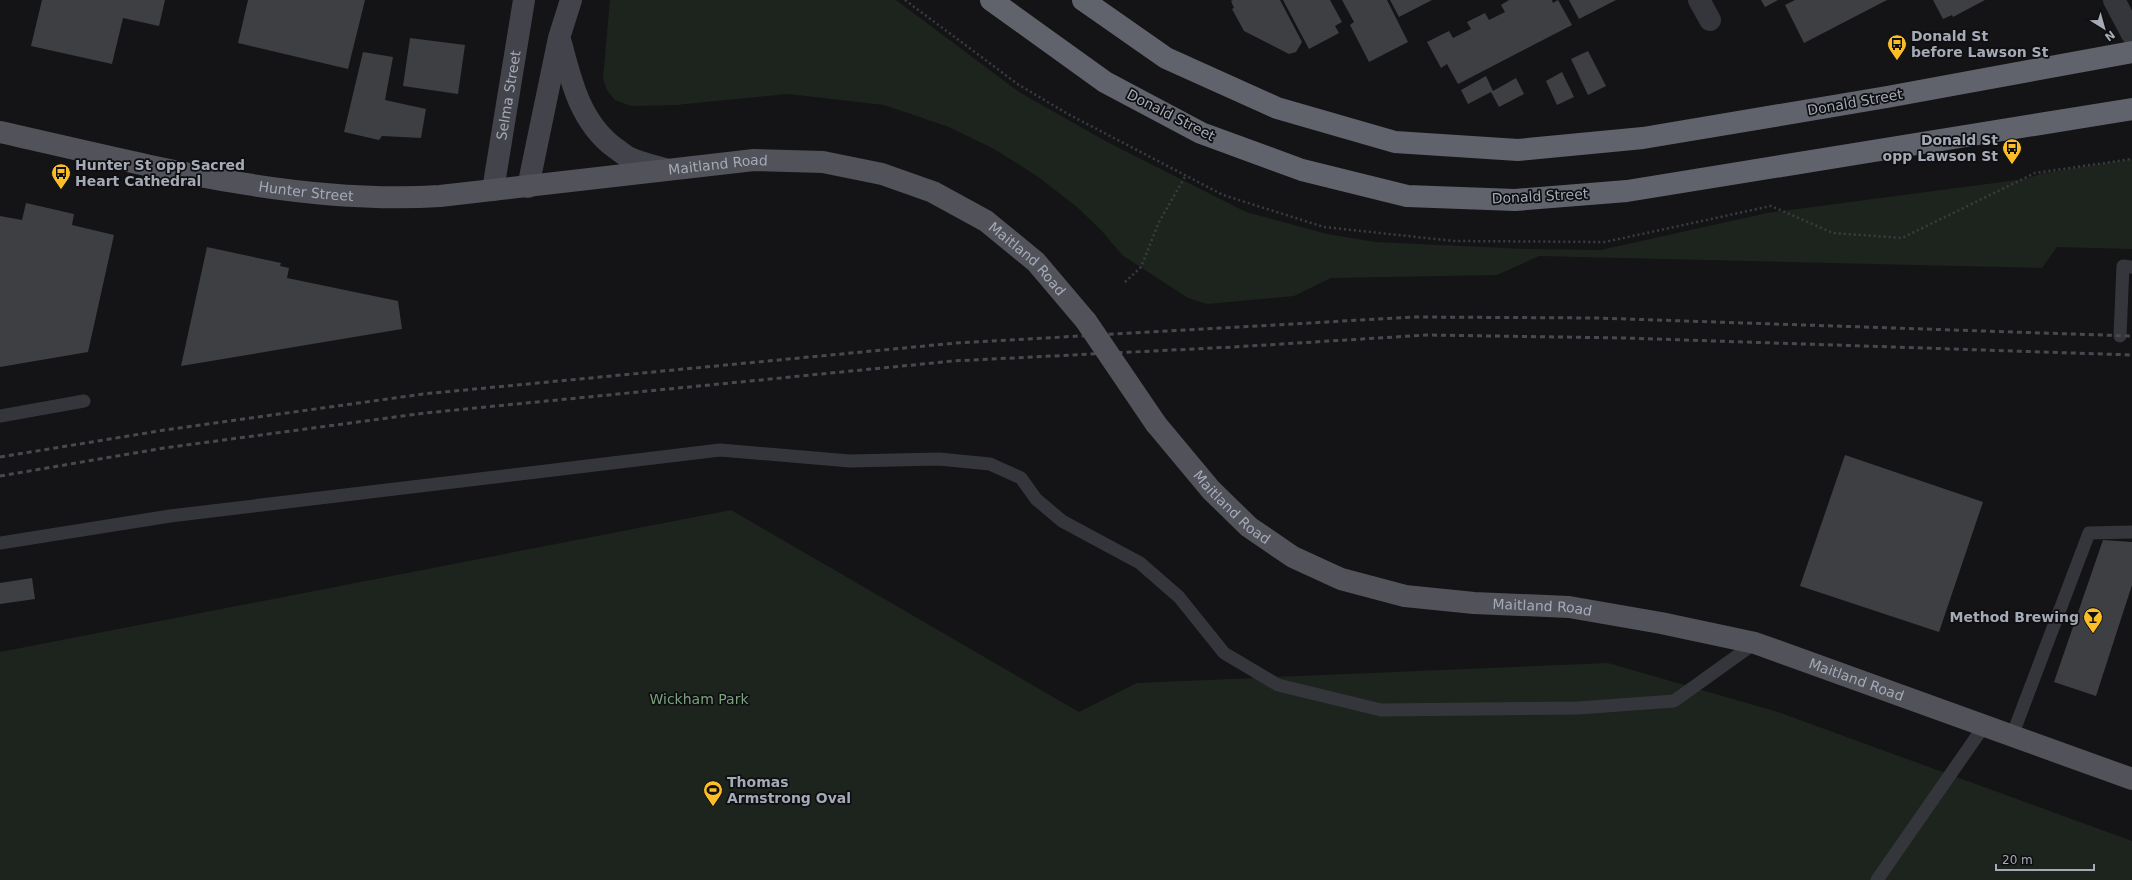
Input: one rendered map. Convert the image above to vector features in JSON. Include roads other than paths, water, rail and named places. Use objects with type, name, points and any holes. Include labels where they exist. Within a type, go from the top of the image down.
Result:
[{"type":"highway","name":"Donald Street","points":[[991,0],[1105,82],[1201,133],[1302,170],[1407,196],[1515,200],[1627,191],[2132,109]]},
{"type":"highway","name":"Donald Street","points":[[1083,0],[1166,58],[1277,108],[1395,142],[1518,150],[1643,138],[1887,97],[2132,52]]},
{"type":"main road","name":"Selma Street","points":[[493,190],[524,0]]},
{"type":"main road","points":[[528,187],[559,38],[571,0]]},
{"type":"main road","points":[[559,38],[572,86],[580,106],[592,125],[607,142],[629,158],[665,169]]},
{"type":"main road","name":"Hunter Street","points":[[0,132],[236,183],[352,195],[426,197]]},
{"type":"main road","name":"Maitland Road","points":[[426,197],[528,187],[665,169],[754,160],[823,162],[882,174],[933,192],[986,221],[1036,262],[1086,321],[1156,424],[1211,490],[1249,527],[1293,557],[1341,579],[1406,596],[1474,603],[1569,607],[1662,623],[1755,643],[2132,779]]},
{"type":"street","points":[[1699,0],[1710,20]]},
{"type":"street","points":[[2114,0],[2132,34]]},
{"type":"lane","points":[[2120,336],[2123,266],[2132,267]]},
{"type":"lane","points":[[0,416],[84,401]]},
{"type":"lane","points":[[0,543],[170,516],[720,450],[850,461],[939,459],[990,464],[1021,478],[1036,499],[1062,521],[1140,563],[1179,597],[1224,653],[1278,685],[1381,710],[1578,708],[1674,701],[1755,643]]},
{"type":"lane","points":[[2012,736],[2089,533],[2132,532]]},
{"type":"lane","points":[[1877,880],[1984,726]]},
{"type":"railway","points":[[0,457],[165,430],[423,394],[956,343],[1415,317],[1596,318],[2132,336]]},
{"type":"railway","points":[[0,476],[164,448],[425,413],[953,361],[1233,347],[1427,335],[1625,338],[2132,355]]},
{"type":"place","name":"Donald St before Lawson St","points":[[1897,61]]},
{"type":"place","name":"Donald St opp Lawson St","points":[[2012,165]]},
{"type":"place","name":"Hunter St opp Sacred Heart Cathedral","points":[[61,190]]},
{"type":"place","name":"Method Brewing","points":[[2093,634]]},
{"type":"place","name":"Thomas Armstrong Oval","points":[[713,807]]},
{"type":"park label","name":"Wickham Park","points":[[699,699]]}]
